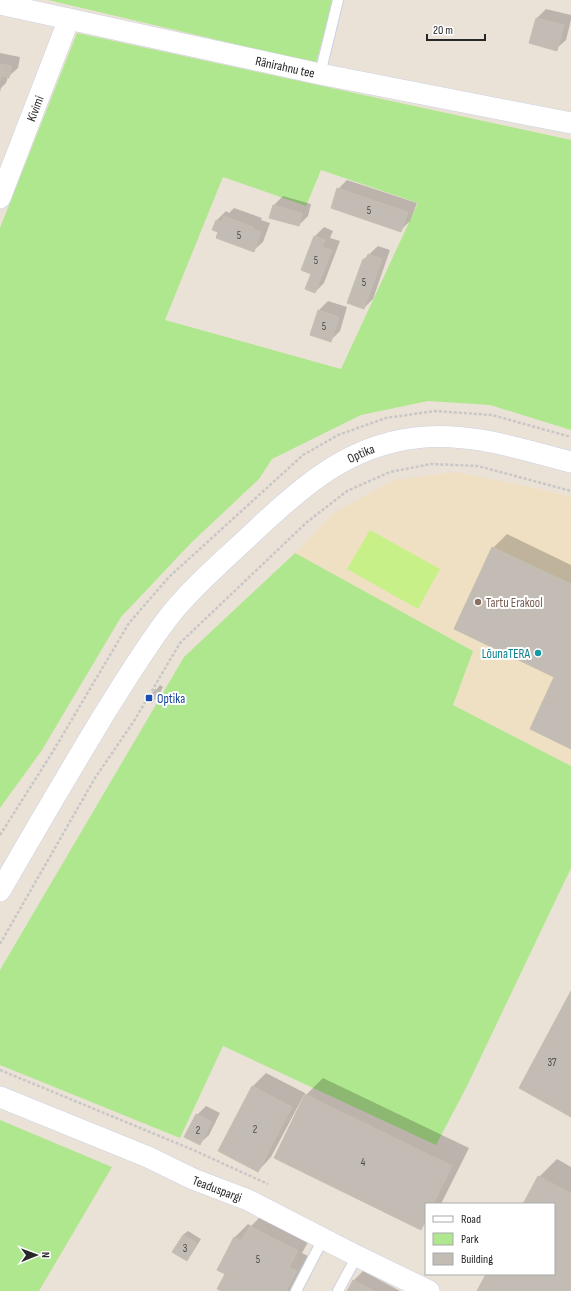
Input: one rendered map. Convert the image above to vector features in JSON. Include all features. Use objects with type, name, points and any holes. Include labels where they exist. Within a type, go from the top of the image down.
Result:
[{"type":"street","name":"Ränirahnu tee","points":[[0,4],[320,74],[571,123]]},
{"type":"street","name":"Kivimi","points":[[0,198],[69,19]]},
{"type":"street","name":"Optika","points":[[0,891],[73,765],[135,665],[160,628],[188,594],[294,495],[315,478],[338,463],[364,451],[390,442],[440,436],[494,442],[571,462]]},
{"type":"street","name":"Teaduspargi","points":[[0,1097],[148,1157],[193,1179],[248,1200],[429,1291]]},
{"type":"lane","points":[[320,74],[338,0]]},
{"type":"lane","points":[[296,1291],[323,1239]]},
{"type":"lane","points":[[338,1291],[357,1256]]},
{"type":"path","points":[[0,944],[95,778],[134,721],[180,643],[307,522],[347,491],[390,472],[431,464],[478,466],[571,491]]},
{"type":"path","points":[[0,1070],[191,1149],[268,1184]]},
{"type":"shaded area","name":"Tartu Erakool","points":[[456,472],[571,497],[571,766],[453,705],[295,553],[334,513],[394,480]]},
{"type":"green space","points":[[48,0],[333,0],[316,63]]},
{"type":"green space","points":[[77,33],[571,140],[571,430],[490,405],[428,401],[361,415],[272,459],[259,479],[191,543],[121,617],[42,750],[0,808],[0,228]],"holes":[[[321,170],[418,203],[341,369],[165,320],[223,177],[306,206]]]},
{"type":"green space","points":[[370,530],[440,569],[418,609],[347,569]]},
{"type":"green space","points":[[295,553],[473,651],[453,705],[571,766],[571,868],[467,1086],[436,1145],[223,1046],[180,1138],[0,1065],[0,970],[184,657]]},
{"type":"green space","points":[[0,1120],[112,1167],[39,1291],[0,1291]]},
{"type":"building","points":[[536,18],[564,25],[557,51],[529,43]]},
{"type":"building","points":[[0,64],[12,66],[9,78],[1,76],[0,81]]},
{"type":"building","points":[[337,188],[408,212],[401,232],[331,208]]},
{"type":"building","points":[[273,205],[302,213],[299,226],[269,218]]},
{"type":"building","points":[[224,216],[253,227],[253,229],[261,232],[254,252],[216,238],[218,232],[212,230],[216,220],[222,222]]},
{"type":"building","points":[[314,236],[325,240],[322,247],[332,250],[315,293],[305,289],[311,274],[301,270]]},
{"type":"building","points":[[368,254],[382,259],[364,309],[347,303],[363,259],[366,260]]},
{"type":"building","points":[[318,310],[339,317],[331,342],[310,335]]},
{"type":"building","name":"LõunaTERA","points":[[492,547],[571,584],[571,749],[530,729],[554,677],[454,629]]},
{"type":"building","points":[[155,689],[159,691],[152,703],[148,701]]},
{"type":"building","points":[[571,991],[571,1117],[519,1088]]},
{"type":"building","points":[[252,1086],[292,1107],[258,1172],[218,1151]]},
{"type":"building","points":[[305,1094],[452,1166],[434,1203],[425,1203],[425,1221],[421,1230],[274,1158]]},
{"type":"building","points":[[196,1114],[212,1122],[200,1145],[184,1137]]},
{"type":"building","points":[[538,1176],[571,1193],[571,1291],[477,1291],[485,1275],[555,1275],[555,1203],[524,1203]]},
{"type":"building","points":[[250,1226],[298,1251],[289,1267],[297,1271],[286,1291],[221,1291],[217,1289],[225,1274],[217,1270],[234,1237],[241,1241]]},
{"type":"building","points":[[183,1235],[197,1243],[187,1261],[172,1252]]},
{"type":"building","points":[[353,1280],[374,1291],[347,1291]]},
{"type":"place","name":"Tartu Erakool","points":[[478,602]]},
{"type":"place","name":"LõunaTERA","points":[[538,653]]},
{"type":"place","name":"Optika","points":[[149,698]]}]
